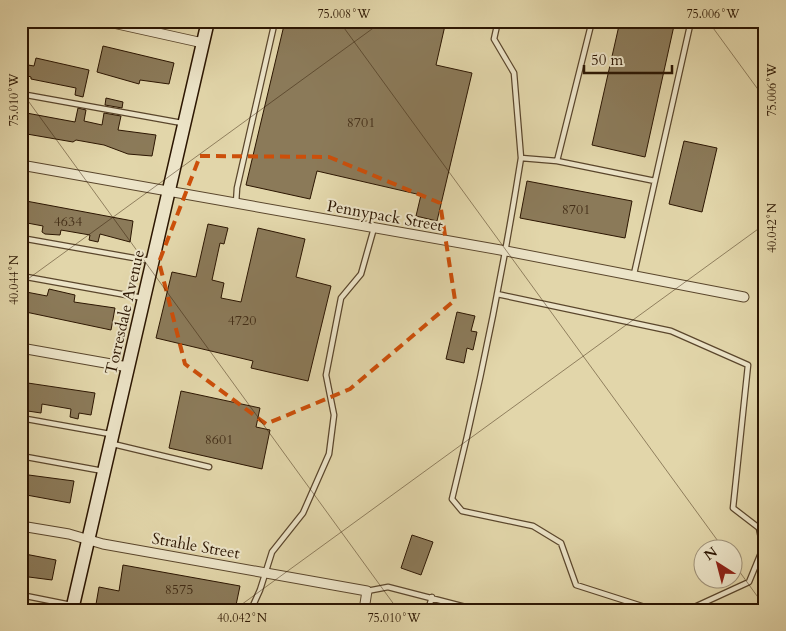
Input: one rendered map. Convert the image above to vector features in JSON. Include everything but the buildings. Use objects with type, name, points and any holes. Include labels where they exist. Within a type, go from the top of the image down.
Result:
[{"type":"street","points":[[104,21],[130,24],[203,43]]},
{"type":"street","name":"Torresdale Avenue","points":[[72,607],[208,21]]},
{"type":"street","name":"Pennypack Street","points":[[21,165],[634,274],[744,297]]},
{"type":"street","points":[[21,348],[128,367]]},
{"type":"street","name":"Strahle Street","points":[[21,526],[367,591]]},
{"type":"street","points":[[364,610],[367,591]]},
{"type":"lane","points":[[236,203],[237,188],[275,21]]},
{"type":"lane","points":[[498,21],[494,39],[514,73],[521,158],[506,251],[470,426],[452,499],[462,512],[533,526],[561,543],[576,585],[654,610]]},
{"type":"lane","points":[[557,161],[592,21]]},
{"type":"lane","points":[[634,274],[691,21]]},
{"type":"lane","points":[[21,94],[184,124]]},
{"type":"lane","points":[[521,158],[557,161],[655,182]]},
{"type":"lane","points":[[251,610],[272,552],[303,513],[329,454],[334,415],[326,375],[337,317],[341,298],[361,274],[374,228]]},
{"type":"lane","points":[[21,238],[152,262]]},
{"type":"lane","points":[[21,276],[144,298]]},
{"type":"lane","points":[[497,294],[671,331],[748,365],[732,508],[759,528],[763,548],[749,582],[688,610]]},
{"type":"lane","points":[[21,418],[111,439],[209,467]]},
{"type":"lane","points":[[21,456],[104,471]]},
{"type":"lane","points":[[367,591],[388,586],[477,610]]},
{"type":"lane","points":[[21,595],[72,607]]},
{"type":"lane","points":[[428,610],[432,597]]},
{"type":"highlighted area","points":[[200,156],[329,157],[440,203],[455,300],[350,389],[266,424],[185,364],[159,262]]}]
